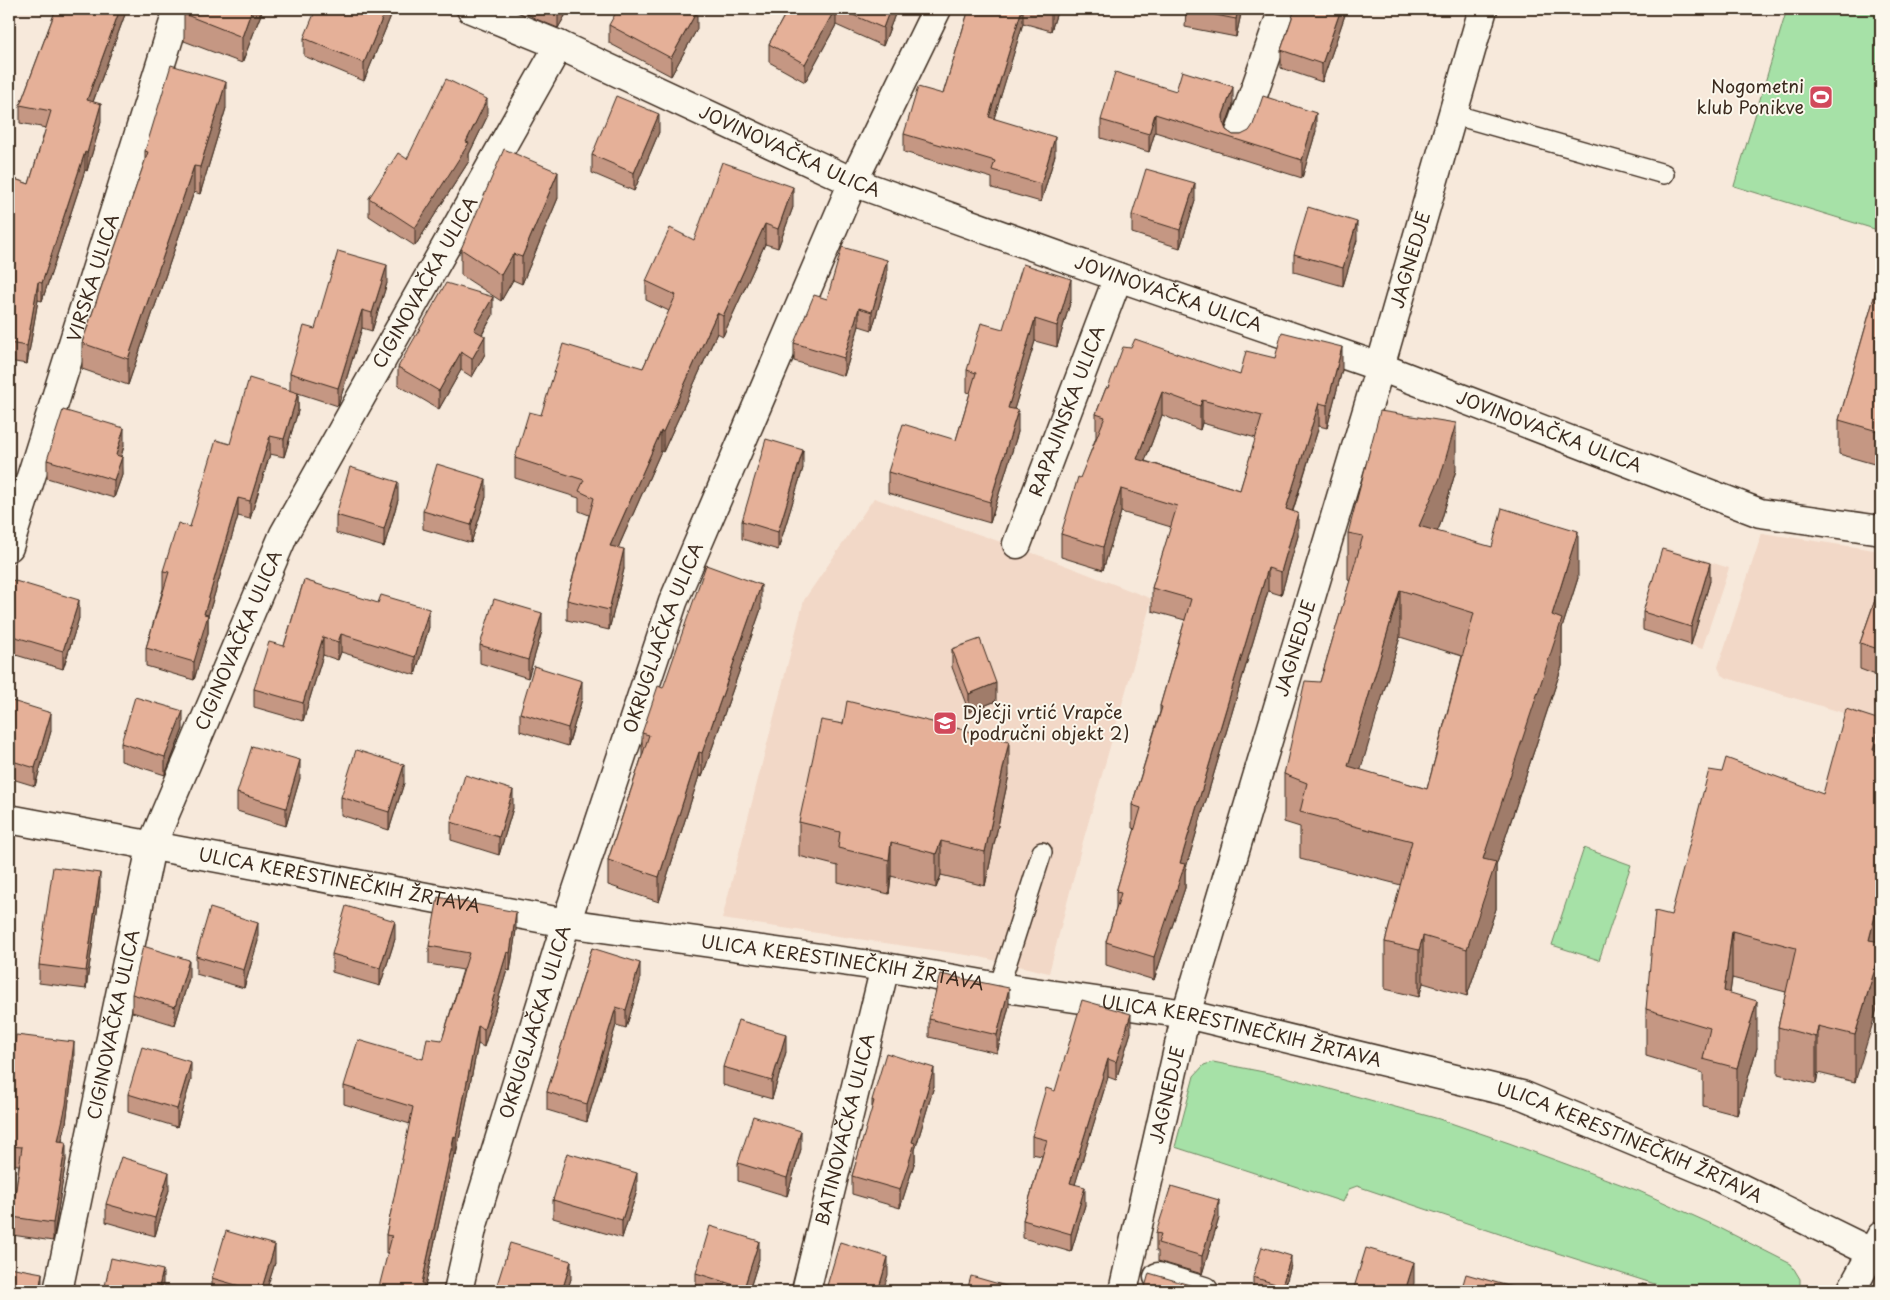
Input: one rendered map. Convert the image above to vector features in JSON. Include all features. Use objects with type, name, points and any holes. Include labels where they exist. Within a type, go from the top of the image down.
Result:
[{"type":"street","name":"VIRSKA ULICA","points":[[9,547],[178,9]]},
{"type":"street","name":"JOVINOVAČKA ULICA","points":[[471,9],[559,45],[853,182],[1118,277],[1380,367],[1760,513],[1881,530]]},
{"type":"street","name":"OKRUGLJAČKA ULICA","points":[[458,1291],[473,1225],[566,923],[673,602],[853,182],[937,9]]},
{"type":"street","points":[[1238,138],[1283,9]]},
{"type":"street","name":"JAGNEDJE","points":[[1126,1280],[1186,1014],[1380,367],[1483,9]]},
{"type":"street","name":"CIGINOVAČKA ULICA","points":[[58,1291],[151,847],[284,534],[559,45]]},
{"type":"street","name":"RAPAJINSKA ULICA","points":[[1017,544],[1118,277]]},
{"type":"street","name":"ULICA KERESTINEČKIH ŽRTAVA","points":[[9,819],[566,923],[885,967],[999,987],[1186,1014],[1522,1095],[1710,1173],[1878,1248]]},
{"type":"street","name":"BATINOVAČKA ULICA","points":[[806,1291],[885,967]]},
{"type":"street","points":[[1851,1291],[1878,1248]]},
{"type":"street","points":[[1126,1280],[1204,1291]]},
{"type":"lane","points":[[1452,114],[1664,174]]},
{"type":"lane","points":[[999,987],[1042,852]]},
{"type":"shaded area","name":"Dječji vrtić Vrapče (područni objekt 2)","points":[[874,498],[1041,556],[1152,599],[1082,845],[1049,973],[980,957],[722,919],[804,600]]},
{"type":"shaded area","points":[[1762,533],[1881,551],[1881,724],[1727,678],[1721,674],[1718,667]]},
{"type":"shaded area","points":[[1666,548],[1729,568],[1702,649],[1640,628]]},
{"type":"green space","name":"Nogometni klub Ponikve","points":[[1787,9],[1881,9],[1881,231],[1734,186]]},
{"type":"green space","points":[[1584,848],[1631,865],[1599,960],[1552,945]]},
{"type":"green space","points":[[1213,1062],[1279,1075],[1439,1119],[1639,1191],[1716,1226],[1791,1264],[1800,1279],[1800,1291],[1660,1291],[1661,1286],[1357,1186],[1349,1189],[1343,1202],[1175,1147],[1194,1076],[1204,1065]]},
{"type":"building","points":[[56,9],[120,9],[87,100],[101,104],[87,153],[85,152],[42,283],[38,282],[27,346],[9,343],[9,177],[29,184],[51,111],[20,105]]},
{"type":"building","points":[[187,9],[252,9],[242,37],[184,14]]},
{"type":"building","points":[[316,9],[386,9],[364,63],[304,38]]},
{"type":"building","points":[[618,9],[692,9],[697,11],[671,58],[609,25]]},
{"type":"building","points":[[788,9],[835,9],[805,64],[769,44]]},
{"type":"building","points":[[839,9],[890,9],[883,28]]},
{"type":"building","points":[[969,9],[1022,9],[989,117],[1055,137],[1041,184],[992,170],[995,161],[904,134],[918,87],[943,94]]},
{"type":"building","points":[[1036,9],[1052,9],[1051,13]]},
{"type":"building","points":[[1185,9],[1238,9],[1236,19]]},
{"type":"building","points":[[1295,9],[1341,9],[1322,64],[1281,50]]},
{"type":"building","points":[[171,65],[226,82],[200,167],[194,166],[128,359],[82,343],[148,152],[145,151]]},
{"type":"building","points":[[1182,71],[1233,87],[1223,115],[1223,122],[1226,130],[1233,135],[1241,135],[1249,131],[1263,96],[1316,113],[1302,160],[1155,114],[1149,134],[1101,120],[1115,72],[1176,91]]},
{"type":"building","points":[[446,79],[487,99],[466,142],[469,143],[415,228],[369,198],[398,153],[407,159]]},
{"type":"building","points":[[616,96],[659,114],[634,173],[592,155]]},
{"type":"building","points":[[504,149],[558,172],[522,257],[513,254],[501,275],[461,249]]},
{"type":"building","points":[[722,162],[793,187],[778,229],[765,224],[723,316],[717,313],[663,432],[661,431],[610,546],[624,549],[609,610],[567,600],[594,498],[579,491],[584,480],[515,458],[529,412],[541,415],[563,344],[643,368],[676,295],[646,281],[670,228],[694,240]]},
{"type":"building","points":[[1146,169],[1195,183],[1180,230],[1132,215]]},
{"type":"building","points":[[1308,207],[1357,222],[1343,268],[1294,254]]},
{"type":"building","points":[[842,247],[887,260],[872,312],[859,308],[844,358],[794,343],[814,295],[827,299]]},
{"type":"building","points":[[338,251],[387,265],[372,313],[362,310],[338,388],[290,373],[304,326],[315,329]]},
{"type":"building","points":[[1023,264],[1071,279],[1057,326],[1035,319],[1008,408],[1018,410],[990,502],[888,472],[903,424],[956,440],[976,373],[967,370],[981,323],[1003,329]]},
{"type":"building","points":[[1881,273],[1881,432],[1839,420]]},
{"type":"building","points":[[446,283],[493,297],[474,330],[485,336],[472,359],[461,352],[439,391],[398,367]]},
{"type":"building","points":[[1282,332],[1342,347],[1327,405],[1319,403],[1286,509],[1298,513],[1281,572],[1268,568],[1180,863],[1185,864],[1154,957],[1106,942],[1121,893],[1116,892],[1141,808],[1132,805],[1162,707],[1160,706],[1191,599],[1152,588],[1177,506],[1121,489],[1103,547],[1061,534],[1078,477],[1080,478],[1105,417],[1096,414],[1123,347],[1131,348],[1135,339],[1240,375],[1246,351],[1275,358]],"holes":[[[1162,392],[1200,406],[1202,400],[1262,416],[1240,490],[1137,459]]]},
{"type":"building","points":[[249,378],[298,393],[284,439],[270,436],[250,501],[238,498],[204,614],[208,615],[194,662],[146,648],[169,572],[163,571],[178,523],[190,527],[216,440],[230,444]]},
{"type":"building","points":[[63,410],[124,428],[116,455],[122,457],[114,480],[47,460]]},
{"type":"building","points":[[1380,411],[1456,423],[1440,478],[1419,526],[1492,547],[1502,508],[1578,531],[1552,615],[1562,619],[1483,859],[1496,862],[1467,949],[1423,936],[1419,950],[1385,942],[1412,841],[1300,812],[1307,783],[1284,774],[1305,681],[1320,682],[1363,536],[1348,533]],"holes":[[[1400,590],[1474,613],[1427,789],[1348,766]]]},
{"type":"building","points":[[766,439],[803,450],[778,532],[742,521]]},
{"type":"building","points":[[437,464],[486,479],[471,525],[423,511]]},
{"type":"building","points":[[350,467],[398,482],[384,529],[336,515]]},
{"type":"building","points":[[1662,549],[1710,563],[1691,627],[1643,612]]},
{"type":"building","points":[[706,565],[761,585],[702,753],[699,752],[659,877],[608,860],[649,735],[642,733],[658,686],[663,688]]},
{"type":"building","points":[[12,580],[79,600],[63,651],[9,635],[9,590]]},
{"type":"building","points":[[304,580],[378,603],[381,595],[429,609],[415,657],[341,634],[338,642],[323,637],[303,703],[254,689],[269,642],[284,646]]},
{"type":"building","points":[[1881,583],[1881,650],[1860,643]]},
{"type":"building","points":[[494,599],[542,613],[528,660],[480,645]]},
{"type":"building","points":[[980,639],[996,683],[969,694],[952,649]]},
{"type":"building","points":[[534,666],[582,681],[568,728],[520,713]]},
{"type":"building","points":[[135,697],[183,711],[165,757],[121,743]]},
{"type":"building","points":[[9,700],[51,713],[35,768],[9,760]]},
{"type":"building","points":[[847,701],[1009,741],[985,852],[941,841],[936,854],[891,842],[889,860],[838,848],[840,832],[799,822],[821,720],[843,724]]},
{"type":"building","points":[[1846,709],[1880,720],[1873,750],[1881,752],[1881,892],[1869,940],[1881,942],[1881,949],[1855,1035],[1818,1026],[1816,1037],[1778,1027],[1796,948],[1732,931],[1724,991],[1757,1001],[1737,1068],[1703,1059],[1710,1028],[1646,1009],[1655,911],[1671,915],[1709,770],[1722,772],[1726,758],[1823,794]]},
{"type":"building","points":[[252,746],[300,760],[286,808],[237,793]]},
{"type":"building","points":[[356,750],[404,765],[389,812],[341,797]]},
{"type":"building","points":[[465,775],[513,790],[499,837],[451,822]]},
{"type":"building","points":[[53,867],[100,873],[86,971],[39,965]]},
{"type":"building","points":[[438,897],[516,912],[510,953],[507,952],[484,1029],[478,1026],[456,1137],[454,1136],[422,1283],[424,1284],[422,1291],[378,1291],[392,1236],[386,1235],[413,1107],[344,1086],[358,1040],[423,1059],[427,1038],[442,1040],[469,953],[429,946]]},
{"type":"building","points":[[346,906],[395,921],[380,968],[332,954]]},
{"type":"building","points":[[210,908],[258,923],[244,970],[196,956]]},
{"type":"building","points":[[143,946],[189,960],[175,1007],[132,994]]},
{"type":"building","points":[[592,948],[640,963],[626,1010],[616,1007],[587,1104],[547,1092]]},
{"type":"building","points":[[940,974],[1009,988],[997,1035],[929,1019]]},
{"type":"building","points":[[1082,1000],[1131,1014],[1116,1062],[1108,1059],[1070,1183],[1085,1187],[1071,1234],[1023,1220],[1047,1140],[1032,1136],[1046,1088],[1055,1091]]},
{"type":"building","points":[[738,1020],[786,1034],[772,1081],[723,1067]]},
{"type":"building","points":[[16,1035],[74,1042],[66,1105],[58,1141],[66,1142],[53,1223],[12,1217],[22,1147],[9,1146],[9,1082],[11,1082]]},
{"type":"building","points":[[142,1047],[191,1062],[177,1109],[128,1094]]},
{"type":"building","points":[[886,1053],[934,1068],[912,1142],[915,1143],[900,1190],[852,1176]]},
{"type":"building","points":[[753,1116],[801,1131],[787,1178],[738,1163]]},
{"type":"building","points":[[567,1153],[637,1173],[622,1220],[553,1200]]},
{"type":"building","points":[[121,1157],[169,1172],[155,1218],[106,1204]]},
{"type":"building","points":[[1171,1186],[1219,1200],[1202,1256],[1158,1243],[1161,1234],[1156,1233]]},
{"type":"building","points":[[710,1226],[759,1241],[744,1288],[696,1273]]},
{"type":"building","points":[[226,1231],[275,1245],[261,1291],[212,1278]]},
{"type":"building","points":[[840,1242],[888,1257],[878,1291],[833,1291],[826,1289]]},
{"type":"building","points":[[510,1243],[571,1261],[562,1291],[550,1287],[548,1291],[495,1291]]},
{"type":"building","points":[[1262,1247],[1291,1256],[1282,1286],[1253,1277]]},
{"type":"building","points":[[1366,1248],[1414,1262],[1405,1291],[1353,1291]]},
{"type":"building","points":[[111,1258],[163,1270],[158,1291],[104,1291]]},
{"type":"building","points":[[9,1267],[42,1273],[39,1291],[9,1291]]},
{"type":"building","points":[[1149,1273],[1193,1286],[1192,1291],[1144,1291]]},
{"type":"building","points":[[1466,1274],[1526,1291],[1461,1291]]},
{"type":"building","points":[[971,1276],[1020,1290],[1020,1291],[967,1291]]},
{"type":"building","points":[[1642,1284],[1668,1291],[1640,1291]]},
{"type":"place","name":"Nogometni klub Ponikve","points":[[1821,97]]},
{"type":"place","name":"Dječji vrtić Vrapče (područni objekt 2)","points":[[945,723]]}]
